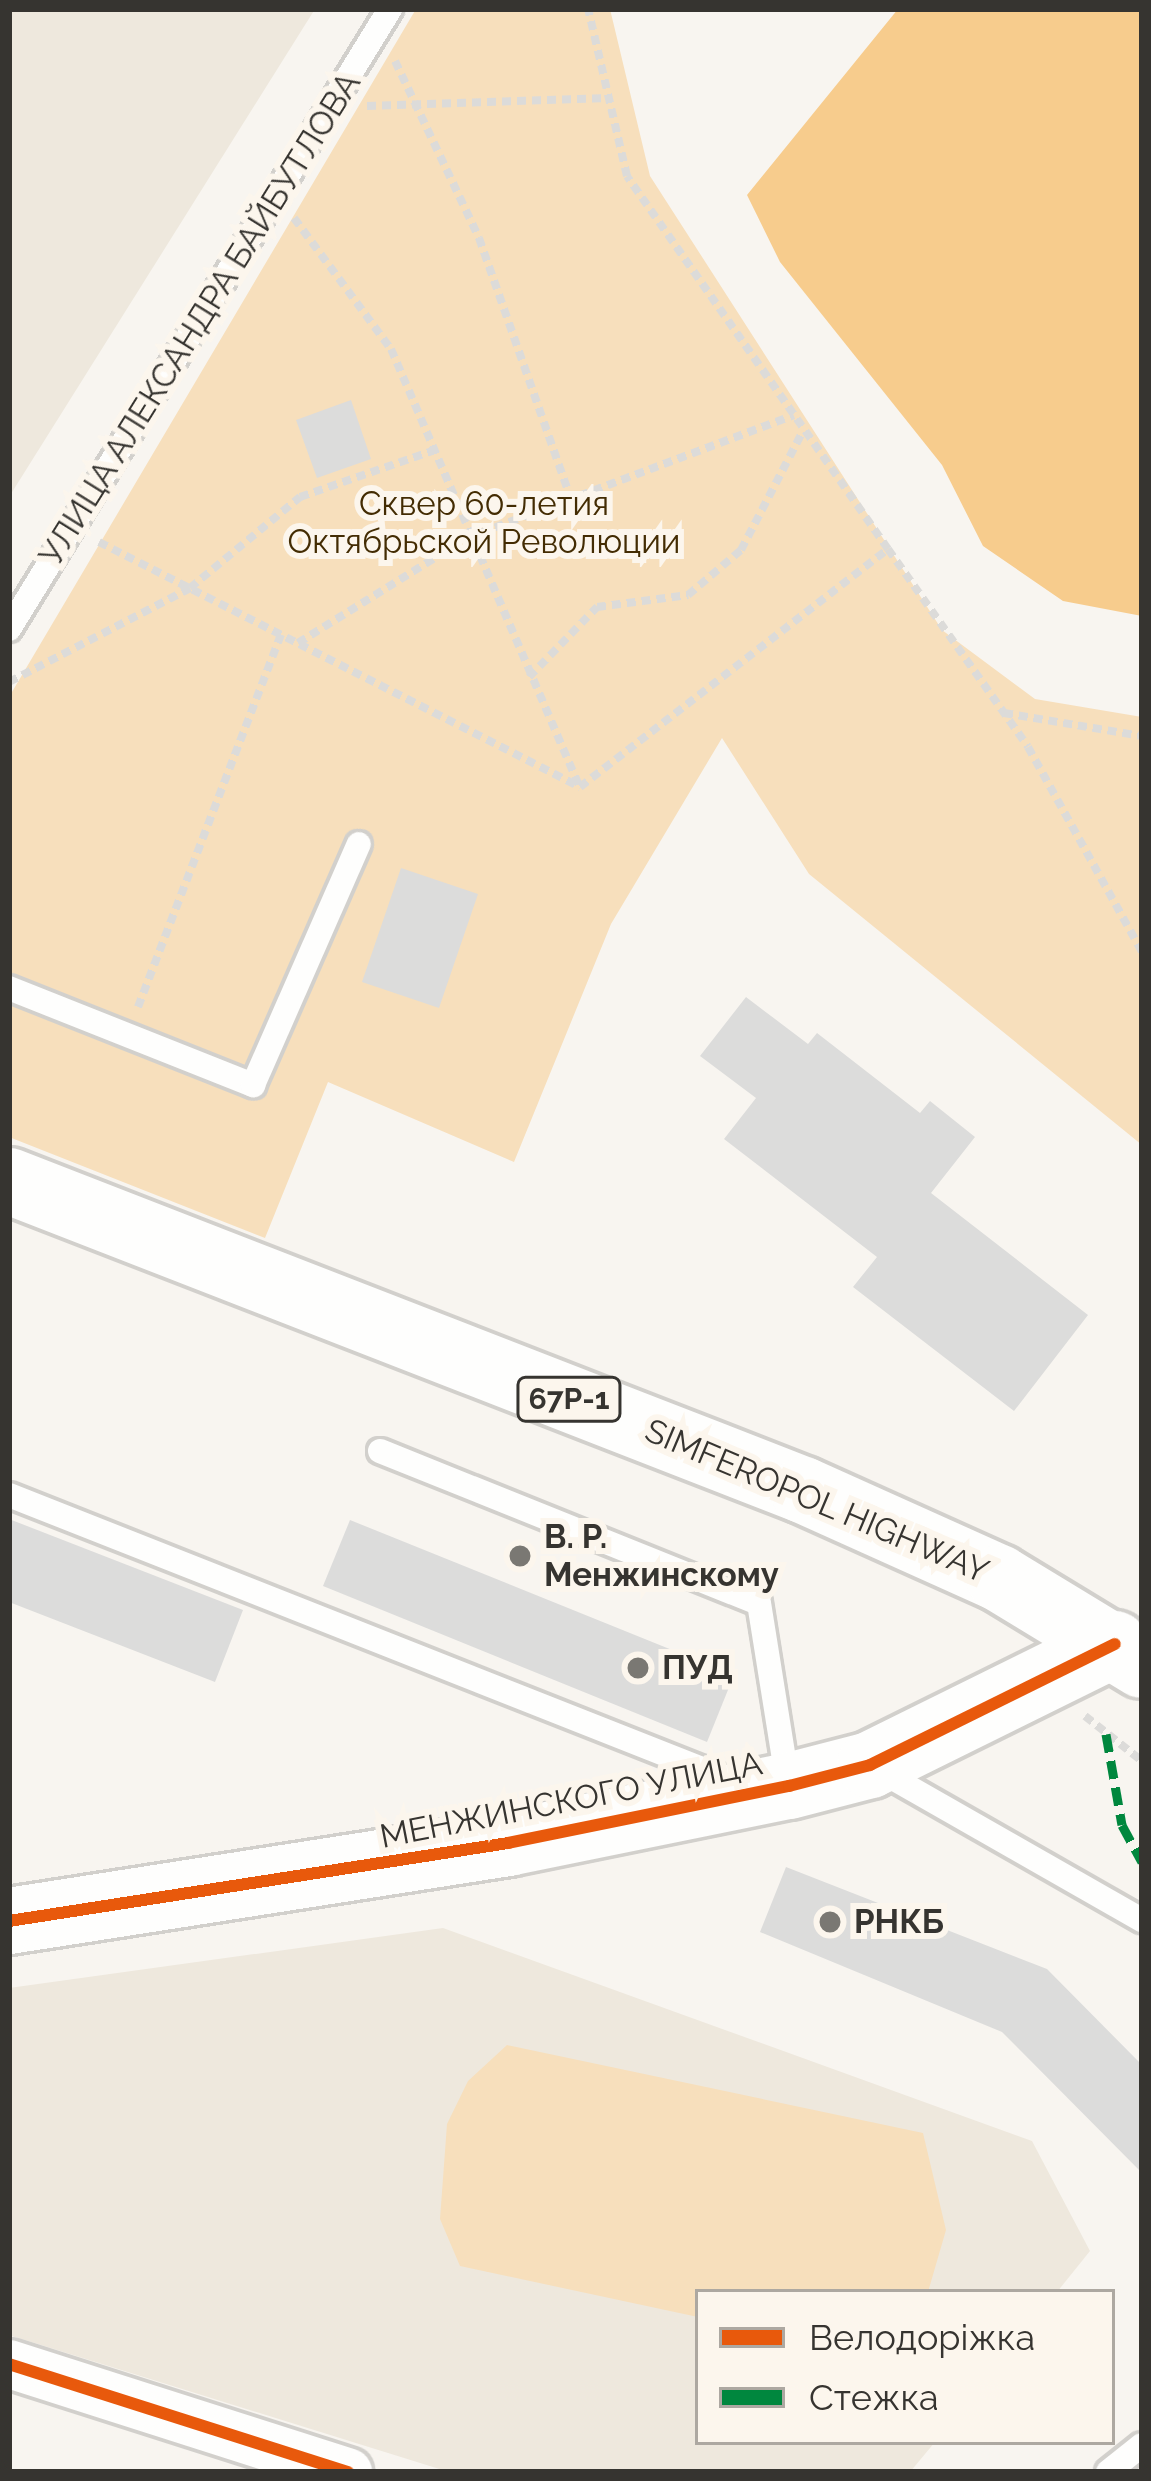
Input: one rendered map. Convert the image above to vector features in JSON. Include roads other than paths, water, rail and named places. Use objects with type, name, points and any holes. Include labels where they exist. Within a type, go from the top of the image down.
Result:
[{"type":"main road","name":"SIMFEROPOL HIGHWAY","points":[[9,1181],[803,1490],[1133,1647]]},
{"type":"main road","name":"МЕНЖИНСКОГО УЛИЦА","points":[[9,1921],[758,1793],[870,1765],[1133,1647]]},
{"type":"street","points":[[9,2364],[347,2472]]},
{"type":"lane","name":"УЛИЦА АЛЕКСАНДРА БАЙБУТЛОВА","points":[[9,629],[385,18]]},
{"type":"lane","points":[[9,988],[253,1085],[359,844]]},
{"type":"lane","points":[[9,1495],[758,1793],[759,1603],[380,1451]]},
{"type":"lane","points":[[870,1765],[1142,1920]]},
{"type":"lane","points":[[1108,2472],[1142,2445]]},
{"type":"place","name":"В. Р. Менжинскому","points":[[520,1556]]},
{"type":"place","name":"ПУД","points":[[638,1668]]},
{"type":"place","name":"РНКБ","points":[[830,1922]]},
{"type":"park label","name":"Сквер 60-летия Октябрьской Революции","points":[[484,523]]}]
